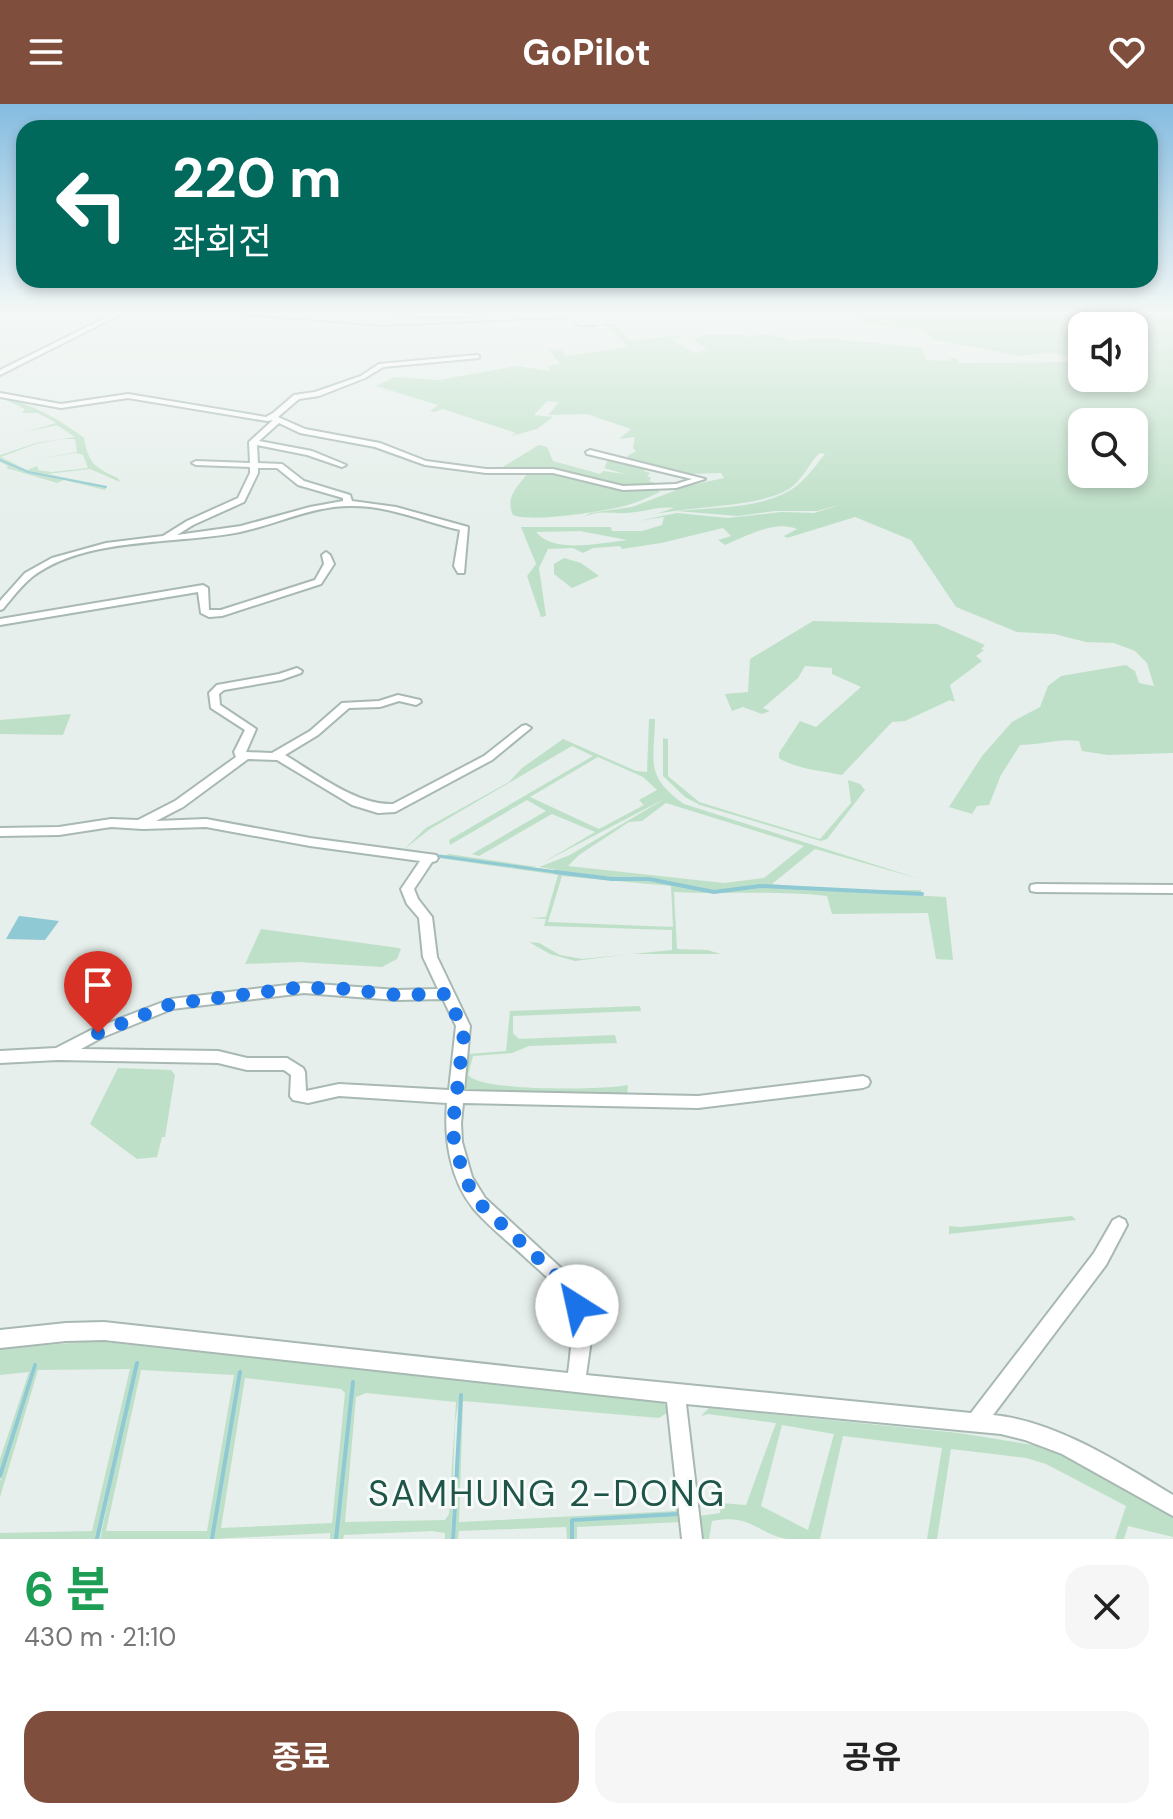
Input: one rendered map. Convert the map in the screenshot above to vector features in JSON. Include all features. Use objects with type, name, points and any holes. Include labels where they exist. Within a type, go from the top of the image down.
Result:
[{"type":"street","points":[[167,537],[190,523],[239,502],[254,473],[253,442],[297,397],[358,379]]},
{"type":"street","points":[[0,395],[61,406],[128,396],[274,419],[331,438],[377,445],[425,463],[486,471],[553,471],[623,488],[676,486],[701,479],[590,452]]},
{"type":"street","points":[[253,442],[309,453],[342,465]]},
{"type":"street","points":[[196,463],[284,467],[301,483],[347,497],[348,503]]},
{"type":"street","points":[[0,607],[29,576],[80,553],[167,537],[212,535],[262,524],[304,510],[348,503],[403,510],[465,529],[459,566],[461,571]]},
{"type":"street","points":[[0,622],[203,588],[204,611],[209,614],[222,613],[318,582],[329,564],[326,555]]},
{"type":"street","points":[[241,756],[251,729],[215,706],[214,693],[221,687],[281,677],[297,671]]},
{"type":"street","points":[[275,756],[314,733],[346,705],[380,704],[398,698],[416,702]]},
{"type":"street","points":[[140,824],[179,804],[241,756],[275,756],[356,802],[387,809],[403,804],[488,758],[526,728]]},
{"type":"street","points":[[0,832],[59,831],[111,823],[206,823],[429,860],[407,889],[425,917],[427,949],[464,1033],[454,1142],[473,1195],[556,1275],[574,1298],[582,1340],[576,1382]]},
{"type":"street","points":[[1036,888],[1173,889]]},
{"type":"street","points":[[58,1054],[98,1033],[171,1004],[304,988],[397,995],[447,994]]},
{"type":"street","points":[[0,1057],[58,1054],[218,1057],[247,1064],[287,1064],[298,1072],[298,1096],[304,1098],[339,1090],[456,1097],[698,1102],[863,1082]]},
{"type":"street","points":[[976,1422],[1100,1259],[1119,1225]]},
{"type":"street","points":[[0,1339],[104,1331],[675,1394],[976,1422],[1027,1431],[1063,1444],[1173,1506]]},
{"type":"street","points":[[675,1394],[692,1539]]},
{"type":"green space","points":[[391,379],[1068,379],[1068,392],[1148,392],[1148,379],[1173,379],[1173,753],[1108,755],[1082,751],[1079,741],[1072,740],[1020,745],[1001,775],[989,805],[977,806],[972,814],[949,807],[982,756],[1012,722],[1040,707],[1048,686],[1061,676],[1126,665],[1135,671],[1139,683],[1154,686],[1147,663],[1135,651],[1114,643],[1017,632],[956,607],[911,540],[855,517],[787,538],[784,536],[797,529],[779,526],[725,545],[718,540],[731,536],[723,528],[622,549],[620,546],[593,548],[583,553],[573,548],[548,549],[539,568],[546,616],[541,617],[527,576],[536,564],[521,527],[611,527],[612,531],[642,531],[662,525],[664,517],[638,521],[677,513],[728,518],[781,512],[814,513],[840,505],[817,511],[775,511],[738,516],[677,511],[738,506],[783,494],[803,480],[825,454],[816,456],[789,489],[761,499],[744,503],[671,511],[656,514],[674,508],[598,513],[581,519],[590,513],[632,507],[687,486],[724,478],[721,473],[686,474],[630,459],[627,456],[636,451],[633,448],[635,437],[619,439],[631,429],[587,414],[548,415],[559,402],[547,401],[534,415],[553,417],[537,429],[511,436],[516,433],[443,409],[430,411],[438,405],[376,386]],"holes":[[[580,531],[627,540],[592,545],[554,543],[536,532]]]},
{"type":"green space","points":[[0,397],[34,408],[84,438],[94,464],[120,482],[90,469],[47,474],[107,486],[105,490],[64,480],[57,483],[6,468],[8,466],[0,462],[0,455],[36,443],[75,437],[57,425],[26,432],[56,423],[38,413],[22,413],[25,409]],"holes":[[[75,439],[77,452],[37,459],[76,453],[83,455],[88,468],[52,472],[38,470],[37,466],[27,470],[1,457],[36,444]]]},
{"type":"green space","points":[[539,445],[547,447],[553,461],[600,474],[603,471],[625,474],[604,468],[608,460],[583,453],[601,455],[648,470],[643,471],[650,473],[647,476],[651,478],[649,481],[658,484],[622,487],[568,472],[501,468]]},
{"type":"green space","points":[[551,471],[623,492],[660,487],[657,489],[660,492],[621,507],[589,513],[536,518],[513,515],[511,498],[527,474],[499,472]]},
{"type":"green space","points":[[564,558],[581,563],[599,576],[572,588],[554,574],[554,564]]},
{"type":"green space","points":[[813,621],[937,624],[985,645],[976,656],[982,661],[950,685],[955,702],[950,700],[905,721],[892,722],[842,775],[809,769],[786,762],[779,758],[779,753],[800,721],[816,727],[861,687],[832,674],[832,668],[805,666],[798,678],[763,708],[770,711],[762,714],[743,707],[732,711],[725,694],[748,692],[750,659]]},
{"type":"green space","points":[[71,714],[63,735],[0,734],[0,720]]},
{"type":"green space","points":[[649,719],[655,719],[653,758],[657,777],[684,804],[920,879],[815,849],[772,884],[828,890],[921,890],[921,893],[854,892],[946,897],[953,960],[936,959],[928,913],[832,914],[827,896],[674,892],[677,949],[721,954],[632,954],[672,950],[672,930],[544,926],[546,919],[530,918],[546,917],[558,875],[439,858],[449,854],[537,867],[513,867],[473,860],[513,868],[537,868],[604,878],[539,867],[570,855],[666,798],[542,863],[595,832],[552,814],[479,856],[472,854],[546,811],[527,800],[450,845],[449,840],[593,756],[572,746],[430,829],[403,850],[426,828],[509,782],[522,768],[563,739],[636,771],[647,772]],"holes":[[[598,757],[643,777],[657,790],[639,800],[644,805],[599,829],[530,797]],[[666,803],[804,846],[764,878],[724,883],[568,866],[579,855],[629,822],[642,821]],[[562,876],[671,886],[673,927],[548,922]]]},
{"type":"green space","points":[[663,738],[668,739],[668,776],[699,802],[820,839],[851,803],[848,780],[860,784],[865,790],[827,839],[821,841],[700,805],[685,797],[663,776]]},
{"type":"green space","points":[[261,929],[401,949],[397,959],[382,967],[298,962],[245,964]]},
{"type":"green space","points":[[529,942],[539,943],[560,955],[582,959],[627,954],[575,961],[550,954]]},
{"type":"green space","points":[[640,1006],[641,1011],[513,1016],[513,1033],[519,1039],[615,1035],[617,1043],[529,1046],[512,1053],[473,1056],[468,1075],[478,1081],[518,1087],[570,1089],[628,1085],[627,1097],[475,1091],[461,1087],[468,1054],[506,1051],[510,1011]]},
{"type":"green space","points":[[118,1068],[171,1070],[175,1075],[165,1137],[162,1137],[157,1157],[137,1159],[90,1124]]},
{"type":"green space","points":[[1072,1216],[1076,1220],[949,1234],[949,1226]]},
{"type":"green space","points":[[95,1341],[661,1401],[671,1410],[659,1418],[463,1401],[459,1522],[676,1511],[672,1425],[682,1522],[577,1527],[577,1539],[573,1539],[573,1521],[680,1514],[570,1518],[570,1539],[567,1539],[566,1527],[459,1531],[458,1539],[453,1539],[460,1394],[455,1423],[451,1539],[445,1539],[445,1533],[432,1531],[344,1535],[343,1539],[337,1539],[353,1381],[335,1539],[330,1539],[330,1533],[214,1539],[240,1371],[211,1539],[100,1539],[137,1361],[96,1539],[0,1539],[0,1533],[92,1531],[130,1369],[38,1370],[0,1497],[0,1481],[37,1364],[33,1364],[0,1470],[0,1459],[29,1372],[0,1375],[0,1349]],"holes":[[[141,1370],[234,1375],[207,1531],[106,1531]],[[245,1378],[341,1389],[345,1393],[332,1523],[221,1528]],[[366,1393],[456,1402],[449,1514],[445,1520],[345,1522],[356,1397]]]},
{"type":"green space","points":[[709,1408],[959,1433],[1046,1447],[1081,1463],[1173,1517],[1173,1537],[1128,1526],[1124,1539],[1115,1539],[1126,1506],[1046,1464],[1026,1458],[951,1449],[937,1539],[927,1539],[942,1448],[843,1436],[820,1539],[787,1539],[745,1522],[725,1519],[712,1521],[709,1539],[699,1539],[699,1516],[720,1513],[721,1503],[746,1505],[776,1423],[708,1414],[701,1416]],"holes":[[[782,1425],[834,1434],[808,1530],[761,1506]]]},
{"type":"water","points":[[19,916],[59,921],[45,940],[6,939]]},
{"type":"waterway","points":[[0,460],[28,472],[106,487]]},
{"type":"waterway","points":[[439,856],[560,872]]},
{"type":"waterway","points":[[556,872],[560,872]]},
{"type":"waterway","points":[[560,872],[612,879],[649,879],[714,892],[760,886],[922,894]]},
{"type":"waterway","points":[[560,872],[571,874]]},
{"type":"waterway","points":[[97,1539],[137,1363]]},
{"type":"waterway","points":[[0,1476],[35,1365]]},
{"type":"waterway","points":[[212,1539],[240,1372]]},
{"type":"waterway","points":[[336,1539],[353,1382]]},
{"type":"waterway","points":[[453,1539],[461,1395]]},
{"type":"waterway","points":[[572,1539],[572,1520],[679,1514]]},
{"type":"district","name":"SAMHUNG 2-DONG","points":[[547,1493]]},
{"type":"route","points":[[98,1033],[171,1004],[294,988],[337,988],[397,995],[447,994],[460,1017],[464,1033],[453,1123],[454,1142],[465,1179],[479,1203],[556,1275],[577,1306]]}]
